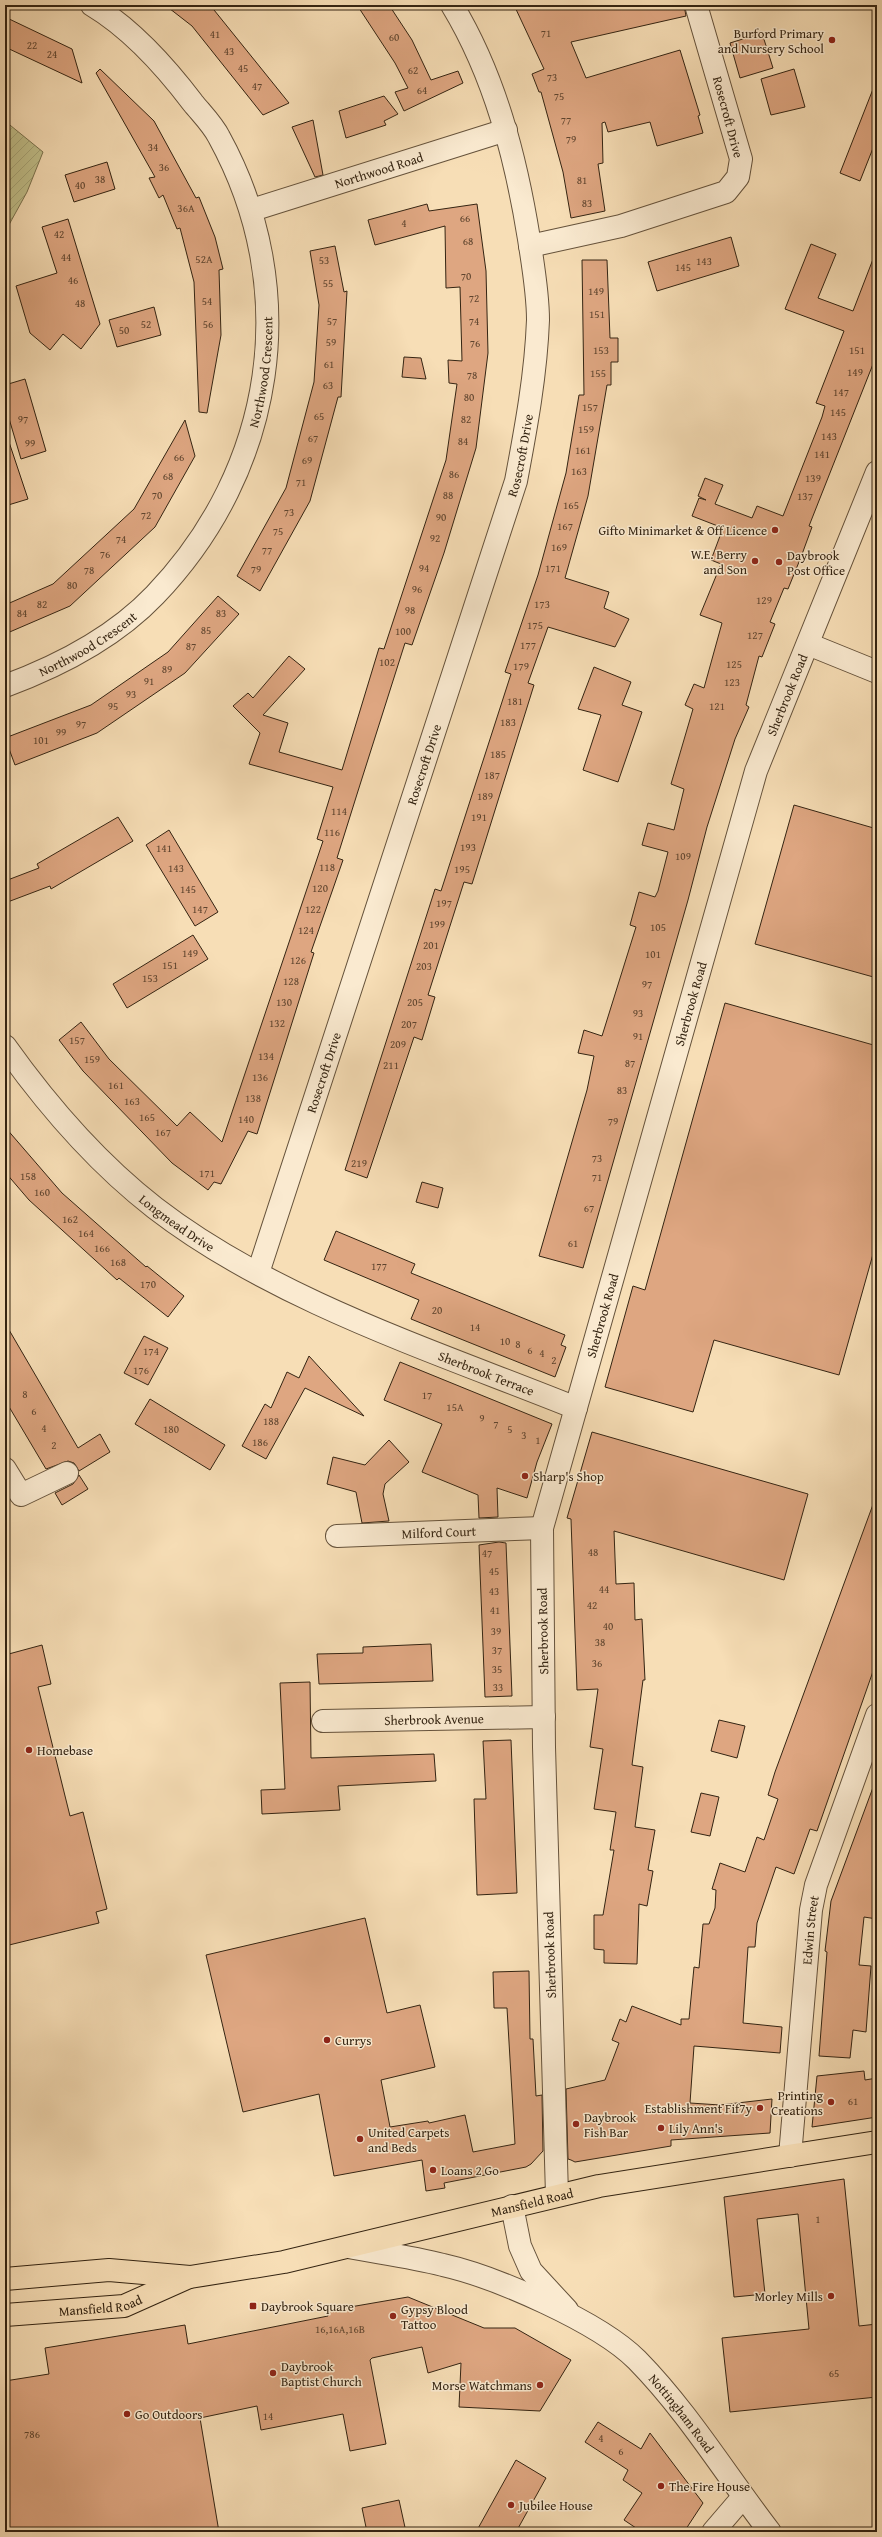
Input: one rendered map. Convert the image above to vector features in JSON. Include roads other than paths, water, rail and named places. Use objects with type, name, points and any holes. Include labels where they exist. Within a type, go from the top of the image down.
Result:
[{"type":"highway","name":"Mansfield Road","points":[[5,2279],[109,2270],[190,2277],[284,2262],[599,2186],[877,2142]]},
{"type":"highway","name":"Mansfield Road","points":[[5,2315],[124,2306],[190,2277]]},
{"type":"street","name":"Northwood Crescent","points":[[5,686],[42,672],[80,652],[154,596],[181,565],[229,492],[248,447],[263,388],[267,330],[264,266],[252,210],[219,136],[174,77],[116,19],[92,5]]},
{"type":"street","name":"Rosecroft Drive","points":[[258,1273],[516,481],[530,407],[538,319],[530,246],[522,198],[506,130],[476,52],[452,5]]},
{"type":"street","name":"Rosecroft Drive","points":[[530,246],[621,226],[726,192],[738,177],[741,159],[696,5]]},
{"type":"street","name":"Northwood Road","points":[[252,210],[506,130]]},
{"type":"street","name":"Sherbrook Road","points":[[557,2195],[544,1717],[542,1528],[756,771],[877,472]]},
{"type":"street","points":[[808,644],[877,672]]},
{"type":"street","name":"Longmead Drive","points":[[5,1046],[54,1109],[98,1158],[155,1208],[215,1248],[258,1273],[322,1306],[397,1336]]},
{"type":"street","name":"Sherbrook Terrace","points":[[397,1336],[576,1408]]},
{"type":"street","points":[[5,1469],[21,1495],[67,1473]]},
{"type":"street","name":"Milford Court","points":[[337,1536],[542,1528]]},
{"type":"street","name":"Edwin Street","points":[[790,2156],[811,1910],[816,1885],[877,1715]]},
{"type":"street","name":"Sherbrook Avenue","points":[[323,1721],[544,1717]]},
{"type":"street","name":"Nottingham Road","points":[[512,2206],[520,2246],[531,2271],[572,2316]]},
{"type":"street","name":"Nottingham Road","points":[[348,2247],[444,2265],[487,2279],[572,2316],[612,2340],[636,2359],[670,2396],[770,2532]]},
{"type":"street","points":[[713,2532],[743,2497]]},
{"type":"place","name":"Burford Primary and Nursery School","points":[[832,40]]},
{"type":"place","name":"Gifto Minimarket & Off Licence","points":[[775,530]]},
{"type":"place","name":"W.E. Berry and Son","points":[[755,561]]},
{"type":"place","name":"Daybrook Post Office","points":[[779,562]]},
{"type":"place","name":"Sharp's Shop","points":[[525,1476]]},
{"type":"place","name":"Homebase","points":[[29,1750]]},
{"type":"place","name":"Currys","points":[[327,2040]]},
{"type":"place","name":"Printing Creations","points":[[831,2102]]},
{"type":"place","name":"Establishment Fif7y","points":[[760,2108]]},
{"type":"place","name":"Daybrook Fish Bar","points":[[576,2124]]},
{"type":"place","name":"Lily Ann's","points":[[661,2128]]},
{"type":"place","name":"United Carpets and Beds","points":[[360,2139]]},
{"type":"place","name":"Loans 2 Go","points":[[433,2170]]},
{"type":"place","name":"Morley Mills","points":[[831,2296]]},
{"type":"place","name":"Daybrook Square","points":[[253,2306]]},
{"type":"place","name":"Gypsy Blood Tattoo","points":[[393,2316]]},
{"type":"place","name":"Daybrook Baptist Church","points":[[273,2373]]},
{"type":"place","name":"Morse Watchmans","points":[[540,2385]]},
{"type":"place","name":"Go Outdoors","points":[[127,2414]]},
{"type":"place","name":"The Fire House","points":[[661,2486]]},
{"type":"place","name":"Jubilee House","points":[[511,2505]]}]
